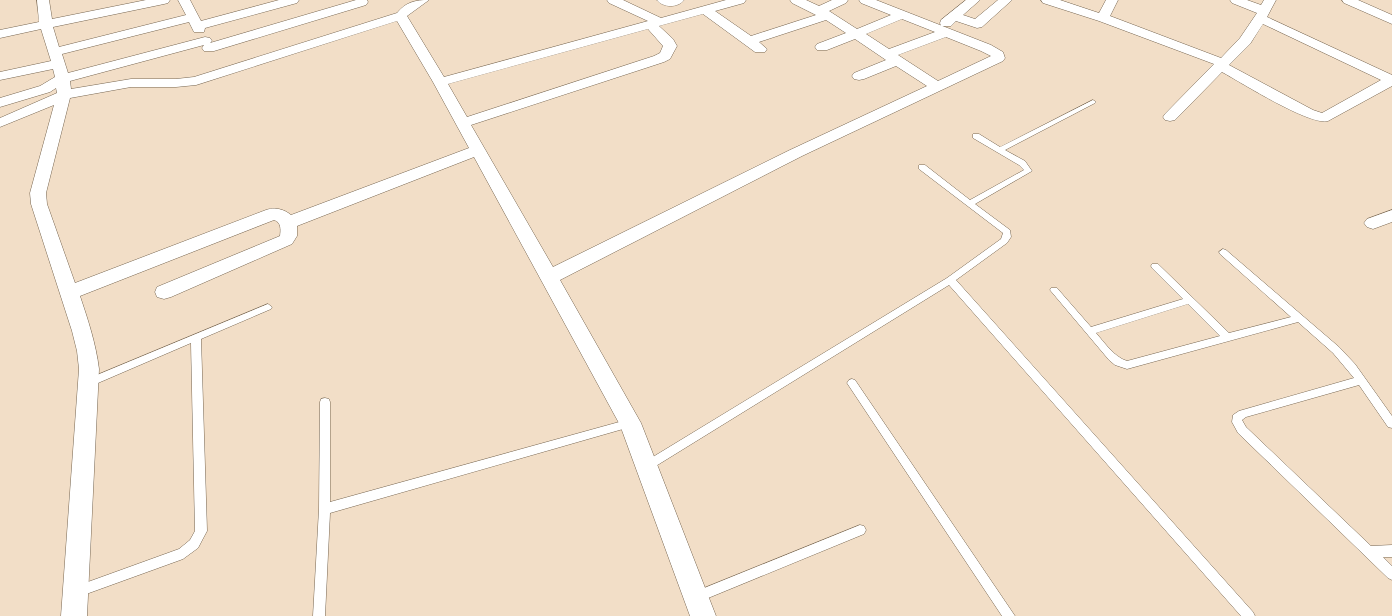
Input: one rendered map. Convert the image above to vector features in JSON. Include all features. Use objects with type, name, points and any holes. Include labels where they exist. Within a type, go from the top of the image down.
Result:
[{"type":"street","points":[[43,0],[46,25],[60,73],[38,193],[39,204],[82,331],[87,351],[89,369],[74,616]]},
{"type":"street","points":[[0,34],[164,0]]},
{"type":"street","points":[[185,0],[207,45],[226,72]]},
{"type":"street","points":[[0,122],[60,73],[196,22],[293,0]]},
{"type":"street","points":[[462,122],[665,56],[670,46],[655,23],[613,0]]},
{"type":"street","points":[[440,82],[740,0]]},
{"type":"street","points":[[796,0],[824,13],[938,87]]},
{"type":"street","points":[[750,42],[824,13],[842,0]]},
{"type":"street","points":[[549,277],[796,153],[998,58],[998,55],[990,50],[865,0]]},
{"type":"street","points":[[859,76],[942,31],[954,16],[975,0],[1002,4]]},
{"type":"street","points":[[1047,0],[1103,18],[1222,64],[1308,113],[1323,118],[1392,80]]},
{"type":"street","points":[[1103,18],[1112,0]]},
{"type":"street","points":[[1236,0],[1264,10],[1392,80]]},
{"type":"street","points":[[1348,0],[1388,14]]},
{"type":"street","points":[[671,1],[692,14]]},
{"type":"street","points":[[0,76],[60,73],[207,45],[362,2]]},
{"type":"street","points":[[954,16],[978,24],[1002,4]]},
{"type":"street","points":[[60,73],[131,83],[186,83],[226,72],[411,6],[440,82],[630,423],[703,616]]},
{"type":"street","points":[[706,10],[762,51]]},
{"type":"street","points":[[1170,117],[1245,41],[1264,10]]},
{"type":"street","points":[[822,47],[902,15]]},
{"type":"street","points":[[0,103],[45,89],[60,73]]},
{"type":"street","points":[[287,223],[478,150]]},
{"type":"street","points":[[69,293],[272,214],[281,214],[287,223],[289,236],[278,244],[164,292]]},
{"type":"street","points":[[1373,223],[1392,216]]},
{"type":"lane","points":[[999,150],[1093,102]]},
{"type":"lane","points":[[970,203],[1028,171],[1022,163],[976,136]]},
{"type":"lane","points":[[647,466],[950,280],[1004,241],[1007,237],[1007,232],[922,167]]},
{"type":"lane","points":[[1223,252],[1336,350],[1361,380],[1392,424]]},
{"type":"lane","points":[[1155,266],[1228,338]]},
{"type":"lane","points":[[950,280],[1249,616]]},
{"type":"lane","points":[[1054,290],[1112,357],[1118,362],[1127,365],[1299,318]]},
{"type":"lane","points":[[1090,331],[1190,300]]},
{"type":"lane","points":[[88,383],[268,307]]},
{"type":"lane","points":[[75,592],[174,557],[188,550],[199,538],[201,531],[196,338]]},
{"type":"lane","points":[[1361,380],[1243,414],[1237,418],[1237,422],[1242,430],[1392,574]]},
{"type":"lane","points":[[852,383],[1008,616]]},
{"type":"lane","points":[[320,616],[325,509],[325,402]]},
{"type":"lane","points":[[325,509],[630,423]]},
{"type":"lane","points":[[696,597],[860,530]]},
{"type":"lane","points":[[1369,552],[1392,551]]}]
